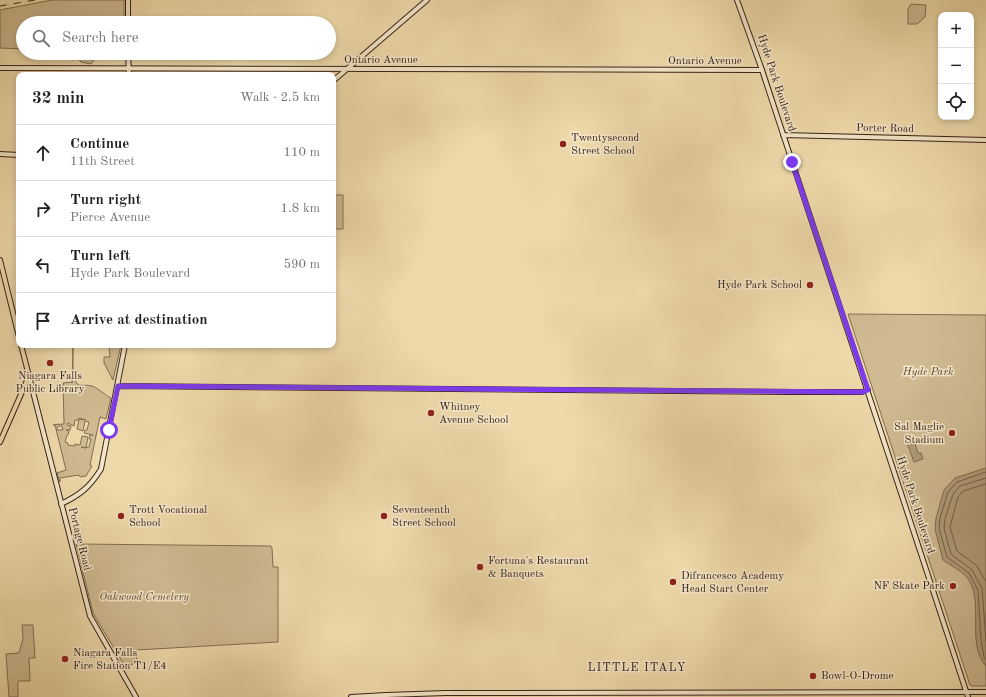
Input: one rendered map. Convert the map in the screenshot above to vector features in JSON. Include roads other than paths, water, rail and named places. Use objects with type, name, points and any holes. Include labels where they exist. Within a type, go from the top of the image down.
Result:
[{"type":"main road","points":[[128,0],[128,16]]},
{"type":"main road","points":[[336,78],[427,0]]},
{"type":"main road","name":"Hyde Park Boulevard","points":[[737,0],[762,70],[968,697]]},
{"type":"main road","points":[[128,60],[128,72]]},
{"type":"main road","name":"Ontario Avenue","points":[[0,68],[762,70]]},
{"type":"main road","name":"Porter Road","points":[[783,135],[986,140]]},
{"type":"main road","points":[[0,154],[16,155]]},
{"type":"main road","points":[[0,260],[16,325]]},
{"type":"main road","points":[[0,442],[29,376],[22,348]]},
{"type":"main road","points":[[61,504],[82,493],[101,469],[124,348]]},
{"type":"main road","name":"Portage Road","points":[[29,376],[90,616],[136,697]]},
{"type":"main road","points":[[118,386],[862,392],[868,390]]},
{"type":"main road","points":[[351,697],[386,694],[446,693],[986,692]]},
{"type":"water","points":[[914,440],[918,453],[921,453],[923,459],[914,462],[907,443]]},
{"type":"water","points":[[986,468],[986,666],[980,657],[977,646],[975,597],[972,586],[964,574],[943,560],[935,529],[936,518],[944,490],[955,478]]},
{"type":"railway","points":[[0,6],[35,0]]},
{"type":"place","name":"Twentysecond Street School","points":[[563,144]]},
{"type":"place","name":"Hyde Park School","points":[[810,285]]},
{"type":"place","name":"Niagara Falls Public Library","points":[[50,363]]},
{"type":"place","name":"Whitney Avenue School","points":[[431,413]]},
{"type":"place","name":"Sal Maglie Stadium","points":[[952,433]]},
{"type":"place","name":"Trott Vocational School","points":[[121,516]]},
{"type":"place","name":"Seventeenth Street School","points":[[384,516]]},
{"type":"place","name":"Fortuna's Restaurant & Banquets","points":[[480,567]]},
{"type":"place","name":"Difrancesco Academy Head Start Center","points":[[673,582]]},
{"type":"place","name":"NF Skate Park","points":[[953,586]]},
{"type":"place","name":"Niagara Falls Fire Station T1/E4","points":[[65,659]]},
{"type":"place","name":"Bowl-O-Drome","points":[[813,676]]},
{"type":"district","name":"LITTLE ITALY","points":[[637,668]]},
{"type":"park label","name":"Hyde Park","points":[[928,372]]},
{"type":"park label","name":"Oakwood Cemetery","points":[[144,597]]}]
